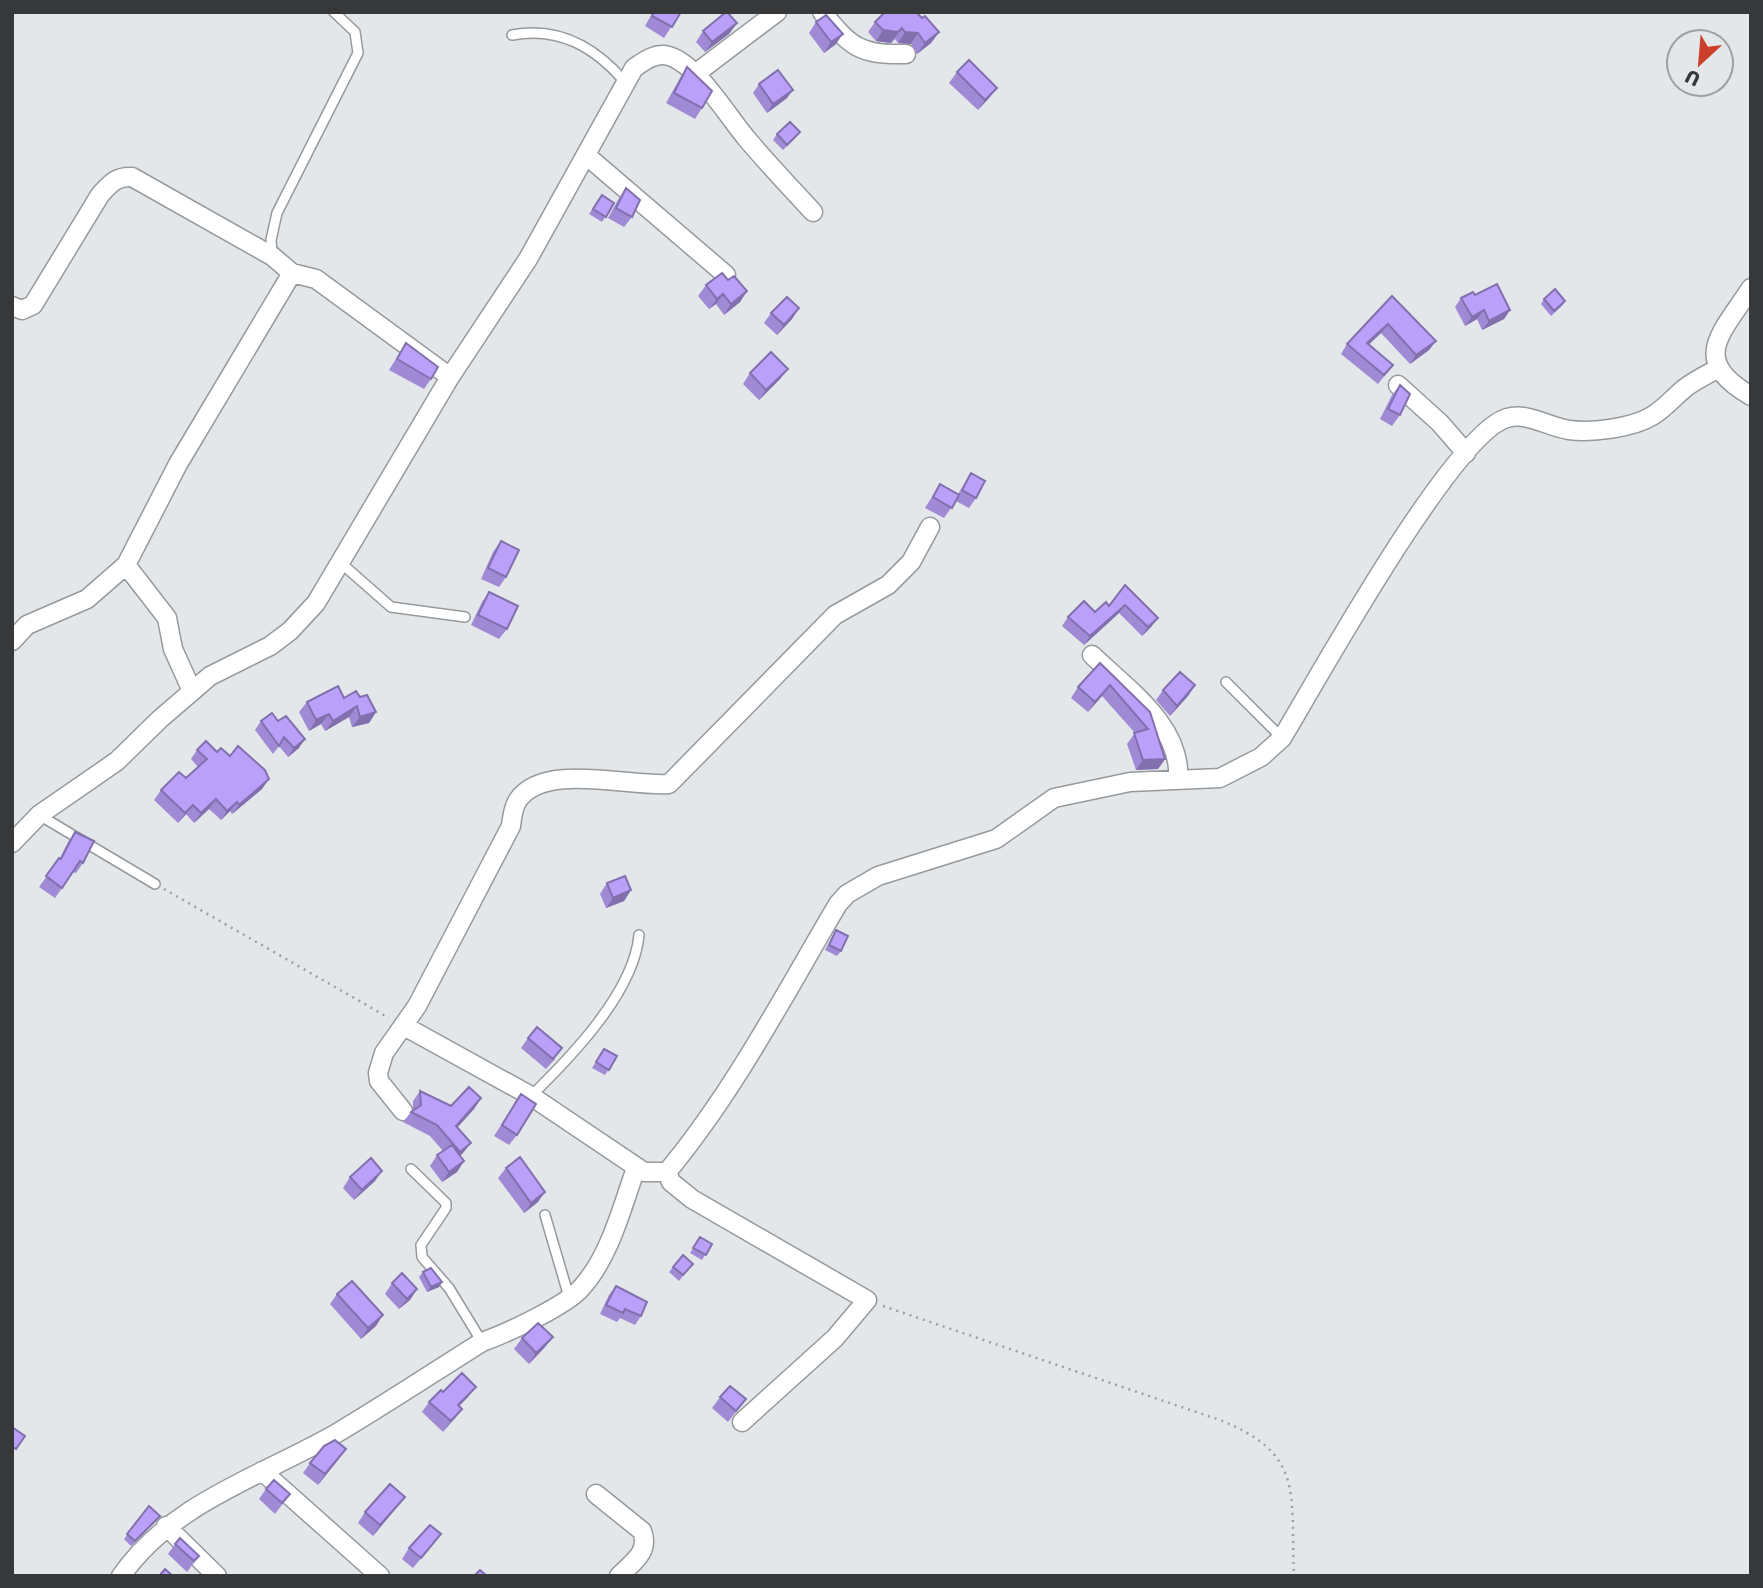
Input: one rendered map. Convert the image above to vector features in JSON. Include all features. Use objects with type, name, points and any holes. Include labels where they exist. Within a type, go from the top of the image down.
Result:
[{"type":"street","points":[[695,74],[777,12]]},
{"type":"street","points":[[822,12],[847,42],[864,52],[906,54]]},
{"type":"street","points":[[12,843],[39,815],[117,761],[211,676],[270,646],[290,631],[316,603],[450,377],[528,259],[634,68],[657,55],[668,55],[695,74],[747,139],[813,212]]},
{"type":"street","points":[[587,156],[726,275]]},
{"type":"street","points":[[12,306],[22,310],[33,305],[100,195],[122,176],[132,177],[272,256],[292,273],[316,279],[450,377]]},
{"type":"street","points":[[12,641],[27,625],[87,599],[126,565],[178,464],[292,273]]},
{"type":"street","points":[[1751,288],[1718,343],[1714,358],[1724,379],[1751,396]]},
{"type":"street","points":[[404,1026],[531,1096],[636,1168],[652,1174],[667,1172],[702,1129],[753,1050],[838,904],[848,894],[878,876],[996,839],[1054,798],[1130,782],[1220,778],[1261,757],[1282,738],[1406,531],[1466,453],[1488,429],[1506,418],[1524,416],[1570,430],[1617,426],[1652,416],[1688,386],[1717,369]]},
{"type":"street","points":[[1398,385],[1440,423],[1466,453]]},
{"type":"street","points":[[403,1111],[382,1088],[378,1073],[384,1053],[404,1026],[511,826],[516,803],[524,793],[545,782],[567,780],[669,784],[835,615],[888,585],[911,562],[930,527]]},
{"type":"street","points":[[126,565],[167,618],[173,649],[192,691]]},
{"type":"street","points":[[1092,655],[1160,722],[1174,748],[1179,766],[1178,779]]},
{"type":"street","points":[[121,1576],[166,1525],[193,1507],[336,1433],[482,1342],[502,1335],[584,1286],[594,1269],[636,1168]]},
{"type":"street","points":[[667,1172],[671,1182],[692,1199],[867,1300],[835,1338],[742,1422]]},
{"type":"street","points":[[262,1471],[380,1576]]},
{"type":"street","points":[[596,1494],[642,1531],[645,1540],[645,1549],[620,1576]]},
{"type":"street","points":[[166,1525],[217,1576]]},
{"type":"lane","points":[[272,256],[271,240],[276,213],[358,53],[355,32],[334,12]]},
{"type":"lane","points":[[512,35],[532,31],[559,34],[587,47],[609,63],[625,82]]},
{"type":"lane","points":[[341,563],[391,607],[465,617]]},
{"type":"lane","points":[[1226,682],[1282,738]]},
{"type":"lane","points":[[39,815],[155,884]]},
{"type":"lane","points":[[531,1096],[568,1060],[624,981],[637,954],[639,935]]},
{"type":"lane","points":[[411,1169],[446,1203],[446,1208],[421,1245],[422,1257],[449,1288],[482,1342]]},
{"type":"lane","points":[[545,1215],[569,1297]]},
{"type":"path","points":[[155,884],[404,1026]]},
{"type":"path","points":[[867,1300],[1217,1419],[1265,1443],[1279,1458],[1289,1479],[1294,1576]]},
{"type":"building","points":[[654,12],[681,12],[672,27],[652,16]]},
{"type":"building","points":[[726,12],[737,23],[712,42],[703,31]]},
{"type":"building","points":[[885,12],[916,12],[922,18],[925,16],[939,32],[925,43],[918,33],[905,32],[902,28],[898,32],[883,30],[875,22]]},
{"type":"building","points":[[826,15],[843,34],[831,42],[816,22]]},
{"type":"building","points":[[969,60],[997,88],[985,100],[957,72]]},
{"type":"building","points":[[687,67],[712,91],[702,108],[674,93]]},
{"type":"building","points":[[778,70],[793,90],[773,104],[759,84]]},
{"type":"building","points":[[790,122],[800,132],[787,145],[777,134]]},
{"type":"building","points":[[626,188],[640,200],[632,217],[616,208]]},
{"type":"building","points":[[602,195],[614,203],[606,217],[593,209]]},
{"type":"building","points":[[722,273],[728,280],[734,276],[747,291],[731,304],[723,294],[717,299],[706,285]]},
{"type":"building","points":[[1497,284],[1510,310],[1489,321],[1484,310],[1472,317],[1461,298],[1473,292],[1475,295]]},
{"type":"building","points":[[1555,289],[1565,301],[1554,311],[1544,299]]},
{"type":"building","points":[[1392,296],[1436,341],[1416,355],[1388,324],[1367,343],[1393,365],[1384,375],[1347,344]]},
{"type":"building","points":[[787,297],[799,308],[784,325],[771,313]]},
{"type":"building","points":[[406,343],[438,367],[431,379],[397,359]]},
{"type":"building","points":[[771,352],[788,369],[766,390],[750,373]]},
{"type":"building","points":[[1400,385],[1410,394],[1400,415],[1388,409]]},
{"type":"building","points":[[971,473],[985,481],[976,498],[962,490]]},
{"type":"building","points":[[940,484],[959,495],[952,508],[933,497]]},
{"type":"building","points":[[501,541],[519,550],[506,577],[488,568]]},
{"type":"building","points":[[1125,585],[1158,618],[1148,627],[1125,605],[1090,636],[1068,617],[1084,601],[1095,612],[1106,602],[1109,606]]},
{"type":"building","points":[[489,592],[518,606],[507,629],[478,615]]},
{"type":"building","points":[[1100,663],[1150,712],[1165,759],[1143,760],[1134,733],[1148,729],[1110,685],[1095,702],[1078,687]]},
{"type":"building","points":[[1180,672],[1195,685],[1177,706],[1163,690]]},
{"type":"building","points":[[338,686],[344,698],[356,691],[360,697],[367,695],[376,712],[360,717],[357,706],[333,721],[329,714],[316,720],[307,702]]},
{"type":"building","points":[[272,713],[278,721],[286,716],[305,739],[294,748],[284,737],[279,746],[261,721]]},
{"type":"building","points":[[206,741],[217,752],[221,748],[230,756],[238,746],[265,770],[269,779],[239,805],[237,802],[227,811],[216,799],[201,813],[193,805],[185,813],[161,790],[179,772],[186,778],[207,759],[197,750]]},
{"type":"building","points":[[75,832],[94,841],[83,863],[80,861],[62,888],[46,876],[59,858],[61,859]]},
{"type":"building","points":[[625,876],[631,890],[613,898],[607,883]]},
{"type":"building","points":[[836,930],[848,936],[841,951],[829,945]]},
{"type":"building","points":[[537,1027],[562,1048],[553,1059],[528,1038]]},
{"type":"building","points":[[604,1049],[617,1056],[609,1070],[596,1062]]},
{"type":"building","points":[[469,1087],[481,1098],[456,1126],[471,1143],[460,1152],[437,1125],[411,1112],[421,1105],[420,1091],[451,1106]]},
{"type":"building","points":[[521,1094],[536,1104],[517,1135],[502,1125]]},
{"type":"building","points":[[452,1145],[464,1161],[449,1172],[437,1155]]},
{"type":"building","points":[[520,1157],[545,1192],[531,1203],[506,1168]]},
{"type":"building","points":[[371,1158],[382,1171],[362,1190],[350,1177]]},
{"type":"building","points":[[700,1237],[712,1244],[706,1255],[693,1248]]},
{"type":"building","points":[[683,1255],[693,1264],[683,1275],[673,1267]]},
{"type":"building","points":[[431,1268],[442,1282],[431,1287],[423,1272]]},
{"type":"building","points":[[402,1273],[417,1289],[407,1299],[392,1283]]},
{"type":"building","points":[[352,1281],[383,1315],[368,1328],[337,1294]]},
{"type":"building","points":[[616,1286],[647,1302],[641,1316],[625,1309],[623,1313],[606,1305]]},
{"type":"building","points":[[538,1323],[553,1337],[536,1353],[522,1338]]},
{"type":"building","points":[[462,1373],[476,1387],[458,1405],[462,1409],[451,1421],[429,1402]]},
{"type":"building","points":[[730,1386],[746,1399],[736,1411],[720,1397]]},
{"type":"building","points":[[12,1427],[25,1436],[16,1449],[12,1447]]},
{"type":"building","points":[[335,1440],[346,1449],[325,1474],[310,1463],[324,1446]]},
{"type":"building","points":[[274,1480],[290,1494],[282,1503],[266,1489]]},
{"type":"building","points":[[390,1484],[405,1497],[380,1525],[365,1512]]},
{"type":"building","points":[[149,1506],[160,1516],[135,1541],[127,1534]]},
{"type":"building","points":[[430,1525],[441,1534],[421,1558],[409,1548]]},
{"type":"building","points":[[180,1538],[199,1556],[194,1561],[175,1544]]},
{"type":"building","points":[[165,1569],[173,1576],[159,1576]]},
{"type":"building","points":[[480,1570],[487,1576],[474,1576]]}]
